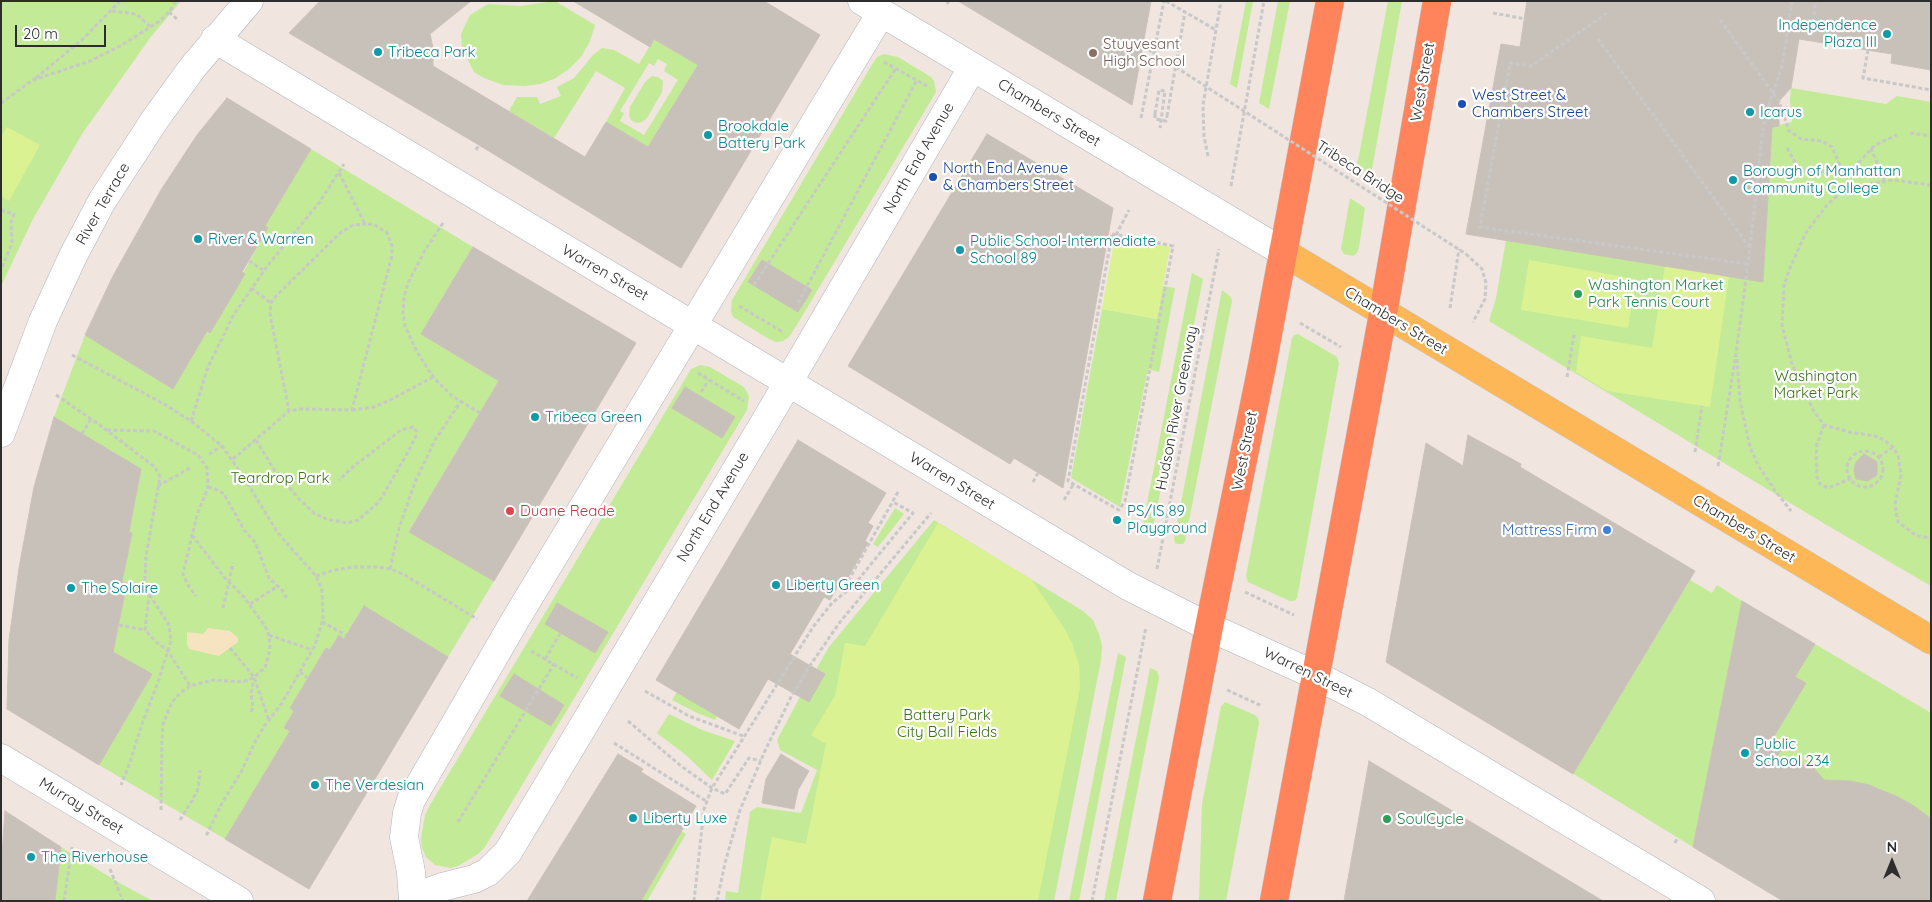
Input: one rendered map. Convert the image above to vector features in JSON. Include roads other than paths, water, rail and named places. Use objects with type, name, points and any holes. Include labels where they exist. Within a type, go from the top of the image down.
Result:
[{"type":"highway","name":"West Street","points":[[1157,901],[1209,627],[1260,376],[1330,1]]},
{"type":"highway","name":"West Street","points":[[1274,901],[1383,314],[1437,1]]},
{"type":"main road","name":"Chambers Street","points":[[1282,252],[1931,640]]},
{"type":"street","name":"River Terrace","points":[[1,433],[43,321],[73,256],[102,201],[156,118],[215,39],[250,1]]},
{"type":"street","name":"Chambers Street","points":[[872,7],[1282,252]]},
{"type":"street","name":"North End Avenue","points":[[413,901],[413,886],[404,838],[407,813],[411,800],[514,622],[692,325],[872,7]]},
{"type":"street","name":"Warren Street","points":[[215,39],[1128,586],[1209,627],[1315,675],[1368,702],[1701,901]]},
{"type":"street","name":"North End Avenue","points":[[413,901],[426,893],[474,879],[488,872],[508,852],[972,68]]},
{"type":"street","name":"Murray Street","points":[[1,758],[239,901]]},
{"type":"place","name":"Independence Plaza III","points":[[1887,34]]},
{"type":"place","name":"Tribeca Park","points":[[378,52]]},
{"type":"place","name":"Stuyvesant High School","points":[[1093,53]]},
{"type":"place","name":"West Street & Chambers Street","points":[[1462,104]]},
{"type":"place","name":"Icarus","points":[[1750,112]]},
{"type":"place","name":"Brookdale Battery Park","points":[[708,135]]},
{"type":"place","name":"North End Avenue & Chambers Street","points":[[933,177]]},
{"type":"place","name":"Borough of Manhattan Community College","points":[[1733,180]]},
{"type":"place","name":"River & Warren","points":[[198,239]]},
{"type":"place","name":"Public School-Intermediate School 89","points":[[960,250]]},
{"type":"place","name":"Washington Market Park Tennis Court","points":[[1578,294]]},
{"type":"place","name":"Tribeca Green","points":[[535,417]]},
{"type":"place","name":"Duane Reade","points":[[510,511]]},
{"type":"place","name":"PS/IS 89 Playground","points":[[1117,520]]},
{"type":"place","name":"Mattress Firm","points":[[1607,530]]},
{"type":"place","name":"Liberty Green","points":[[776,585]]},
{"type":"place","name":"The Solaire","points":[[71,588]]},
{"type":"place","name":"Public School 234","points":[[1745,753]]},
{"type":"place","name":"The Verdesian","points":[[315,785]]},
{"type":"place","name":"Liberty Luxe","points":[[633,818]]},
{"type":"place","name":"SoulCycle","points":[[1387,819]]},
{"type":"place","name":"The Riverhouse","points":[[31,857]]},
{"type":"park label","name":"Washington Market Park","points":[[1816,384]]},
{"type":"park label","name":"Teardrop Park","points":[[280,478]]},
{"type":"park label","name":"Battery Park City Ball Fields","points":[[947,724]]}]
